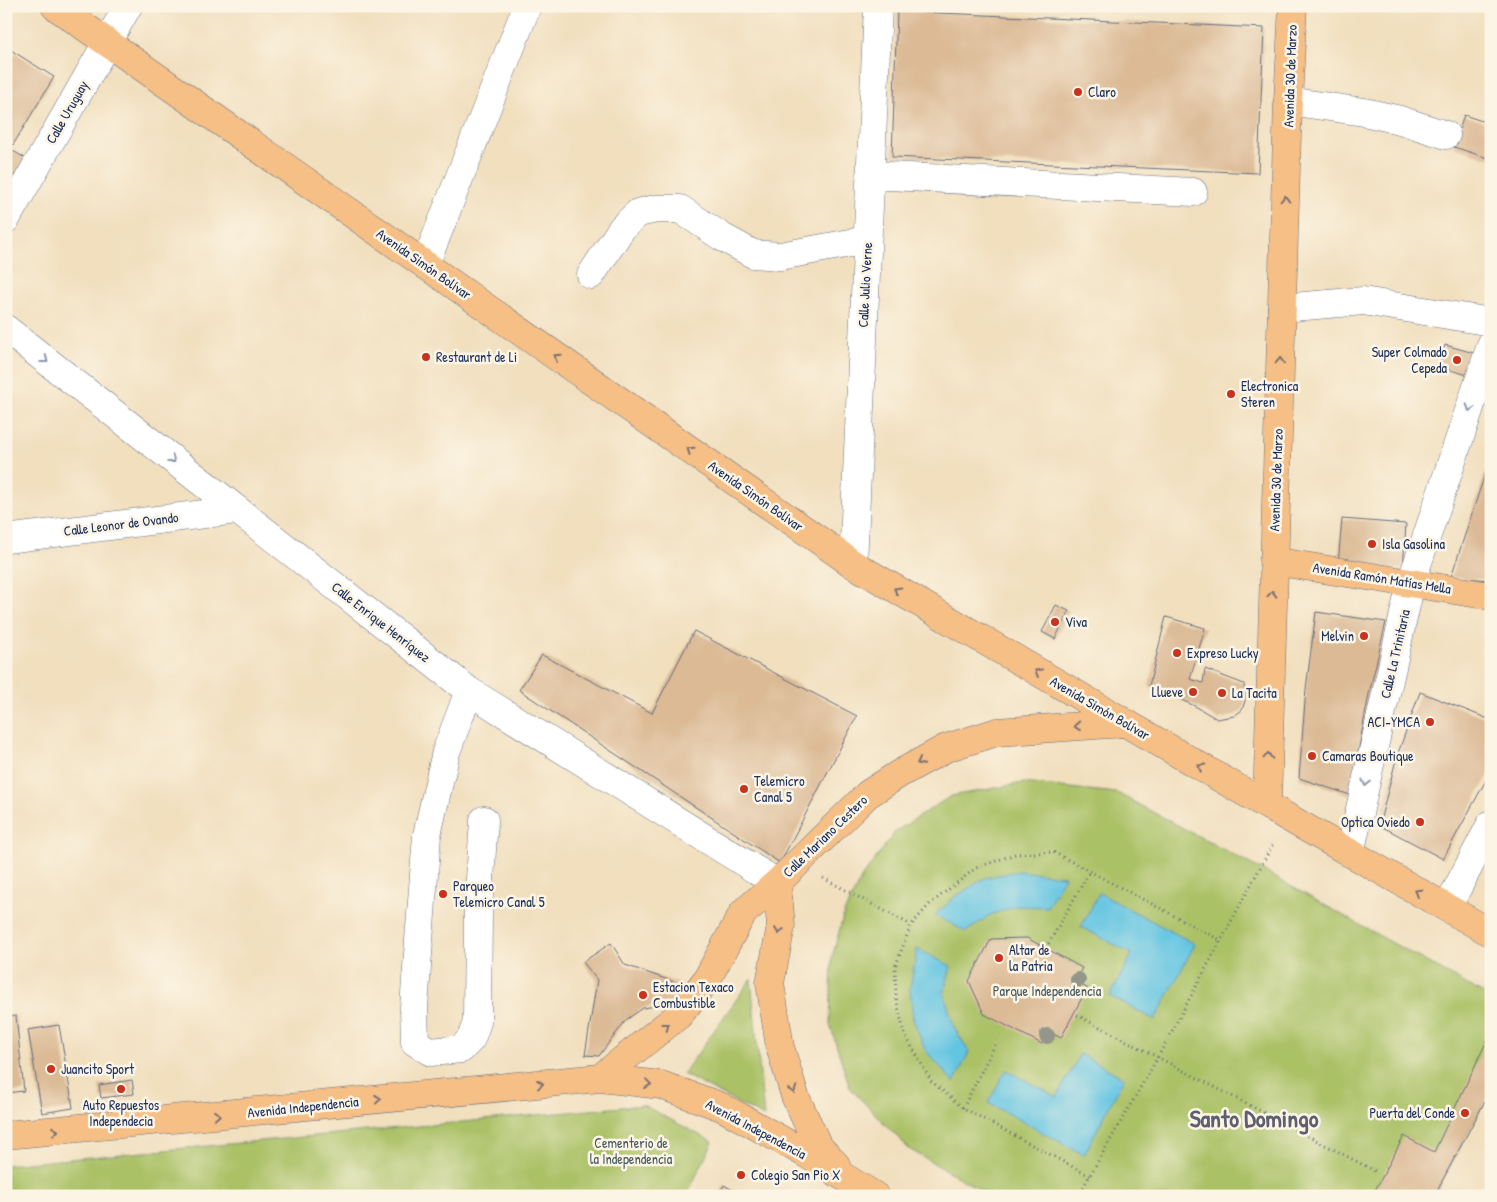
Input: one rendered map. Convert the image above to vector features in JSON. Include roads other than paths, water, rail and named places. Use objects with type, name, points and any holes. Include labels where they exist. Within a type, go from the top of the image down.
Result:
[{"type":"main road","name":"Avenida Simón Bolívar","points":[[54,6],[853,564],[1277,811],[1491,933]]},
{"type":"main road","name":"Avenida 30 de Marzo","points":[[1277,811],[1273,561],[1288,101],[1293,6]]},
{"type":"main road","name":"Avenida Ramón Matías Mella","points":[[1273,561],[1491,596]]},
{"type":"main road","name":"Calle Mariano Cestero","points":[[865,1190],[818,1146],[795,1096],[780,1047],[770,982],[780,926],[777,883],[868,794],[946,748],[997,732],[1125,722]]},
{"type":"main road","points":[[600,1078],[679,1015],[707,979],[743,913],[777,883]]},
{"type":"main road","name":"Avenida Independencia","points":[[6,1135],[600,1078],[661,1085],[722,1107],[803,1152],[865,1190]]},
{"type":"street","name":"Calle Uruguay","points":[[6,219],[128,6]]},
{"type":"street","points":[[425,265],[527,6]]},
{"type":"street","name":"Calle Julio Verne","points":[[853,564],[878,6]]},
{"type":"street","points":[[1288,101],[1373,114],[1400,120],[1446,135]]},
{"type":"street","points":[[870,175],[1193,192]]},
{"type":"street","points":[[591,275],[622,228],[638,213],[656,209],[680,209],[722,237],[753,254],[780,256],[867,240]]},
{"type":"street","points":[[1282,308],[1363,301],[1491,322]]},
{"type":"street","name":"Calle Enrique Henríquez","points":[[6,330],[469,691],[777,883]]},
{"type":"street","name":"Calle La Trinitaria","points":[[1350,853],[1411,583],[1491,345]]},
{"type":"street","name":"Calle Leonor de Ovando","points":[[6,539],[236,510]]},
{"type":"street","points":[[469,691],[446,752],[427,836],[414,1007],[415,1042],[431,1052],[461,1049],[471,1039],[477,1022],[478,909],[484,820]]},
{"type":"street","points":[[1447,908],[1491,824]]},
{"type":"water","points":[[1018,871],[1065,876],[1047,907],[1017,906],[990,915],[966,932],[935,915],[956,896],[985,878]]},
{"type":"water","points":[[1099,893],[1195,944],[1155,1020],[1110,996],[1132,954],[1081,927]]},
{"type":"water","points":[[917,949],[951,966],[944,993],[954,1027],[969,1052],[954,1083],[925,1050],[913,1019],[910,989]]},
{"type":"water","points":[[1080,1054],[1124,1078],[1084,1155],[988,1103],[1006,1070],[1057,1097]]},
{"type":"place","name":"Claro","points":[[1078,92]]},
{"type":"place","name":"Restaurant de Li","points":[[426,357]]},
{"type":"place","name":"Super Colmado Cepeda","points":[[1457,360]]},
{"type":"place","name":"Electronica Steren","points":[[1231,394]]},
{"type":"place","name":"Isla Gasolina","points":[[1372,544]]},
{"type":"place","name":"Viva","points":[[1055,622]]},
{"type":"place","name":"Melvin","points":[[1364,636]]},
{"type":"place","name":"Expreso Lucky","points":[[1177,653]]},
{"type":"place","name":"Llueve","points":[[1193,692]]},
{"type":"place","name":"La Tacita","points":[[1222,693]]},
{"type":"place","name":"ACI-YMCA","points":[[1430,722]]},
{"type":"place","name":"Camaras Boutique","points":[[1312,756]]},
{"type":"place","name":"Telemicro Canal 5","points":[[744,789]]},
{"type":"place","name":"Optica Oviedo","points":[[1420,822]]},
{"type":"place","name":"Parqueo Telemicro Canal 5","points":[[443,894]]},
{"type":"place","name":"Altar de la Patria","points":[[999,958]]},
{"type":"place","name":"Estacion Texaco Combustible","points":[[643,995]]},
{"type":"place","name":"Juancito Sport","points":[[51,1069]]},
{"type":"place","name":"Auto Repuestos Independecia","points":[[121,1089]]},
{"type":"place","name":"Puerta del Conde","points":[[1465,1113]]},
{"type":"place","name":"Colegio San Pio X","points":[[741,1175]]},
{"type":"district","name":"Santo Domingo","points":[[1254,1119]]},
{"type":"park label","name":"Parque Independencia","points":[[1047,991]]},
{"type":"park label","name":"Cementerio de la Independencia","points":[[631,1152]]}]
